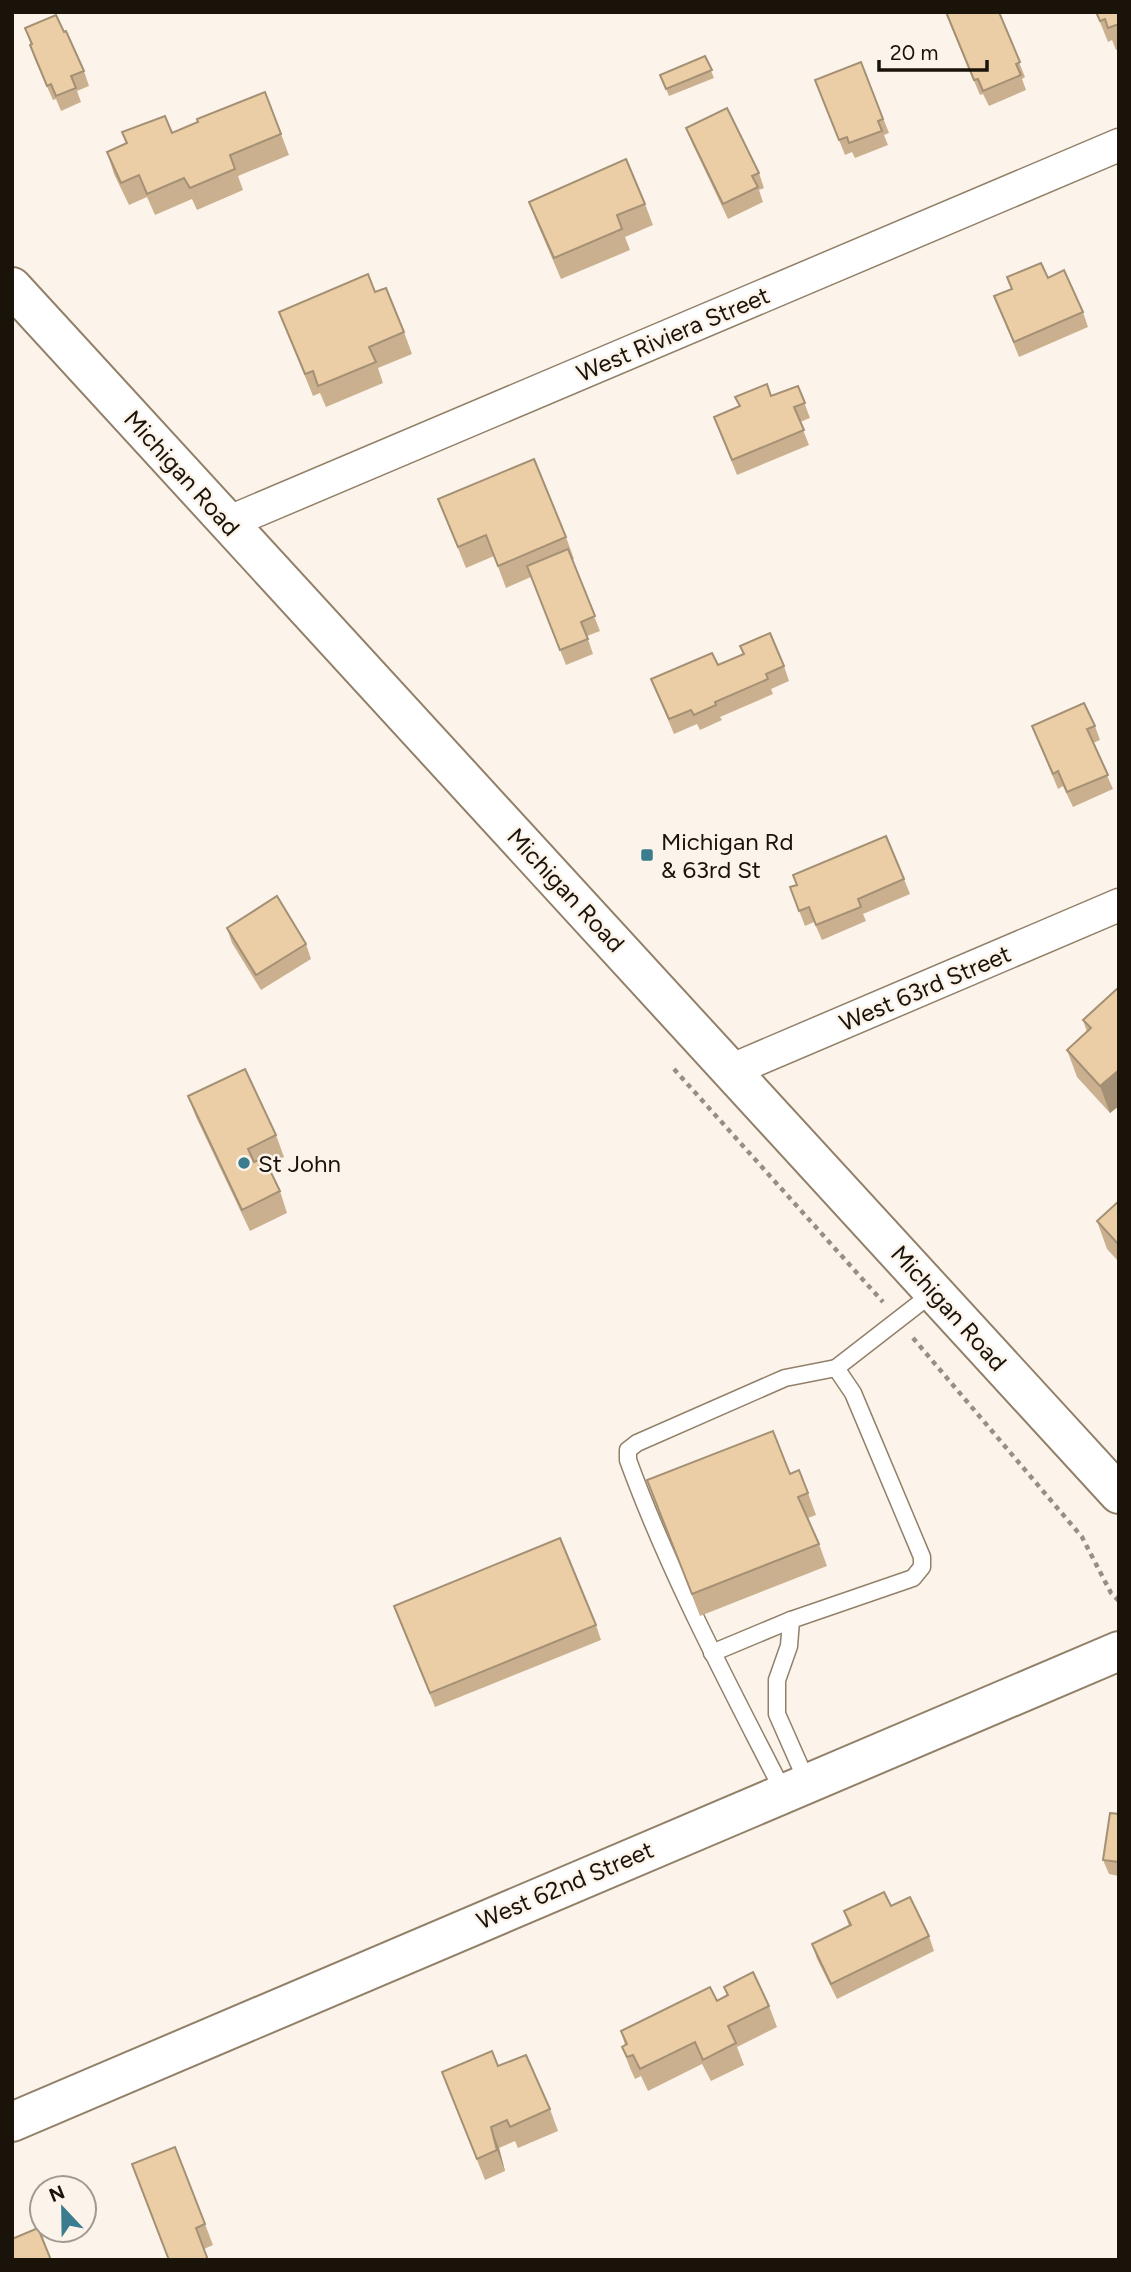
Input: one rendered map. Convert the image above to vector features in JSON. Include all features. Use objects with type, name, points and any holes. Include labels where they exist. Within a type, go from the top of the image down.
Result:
[{"type":"main road","name":"Michigan Road","points":[[12,287],[1119,1494]]},
{"type":"main road","name":"West 62nd Street","points":[[12,2122],[1119,1651]]},
{"type":"street","name":"West Riviera Street","points":[[227,523],[1119,145]]},
{"type":"street","name":"West 63rd Street","points":[[732,1070],[1119,905]]},
{"type":"lane","points":[[795,1787],[712,1653],[649,1519],[628,1460],[628,1450],[637,1443],[785,1377],[836,1368],[934,1292]]},
{"type":"lane","points":[[712,1653],[791,1620],[913,1578],[922,1567],[922,1557],[853,1393],[836,1368]]},
{"type":"lane","points":[[791,1620],[789,1646],[777,1681],[777,1714],[795,1787]]},
{"type":"path","points":[[672,1067],[899,1321],[1082,1537],[1111,1592],[1119,1601]]},
{"type":"building","points":[[946,12],[999,12],[1020,62],[1016,64],[1021,75],[983,91],[978,79],[974,80]]},
{"type":"building","points":[[1096,12],[1119,12],[1119,24],[1108,28],[1105,19],[1100,21]]},
{"type":"building","points":[[56,15],[84,71],[71,76],[76,88],[56,96],[51,84],[47,86],[25,28]]},
{"type":"building","points":[[705,56],[712,70],[666,89],[660,75]]},
{"type":"building","points":[[861,62],[883,119],[878,121],[882,131],[849,143],[847,137],[839,140],[815,80]]},
{"type":"building","points":[[265,92],[281,134],[230,155],[235,169],[190,188],[184,178],[147,194],[139,175],[121,183],[107,152],[127,143],[122,132],[165,116],[172,133],[198,122],[197,119]]},
{"type":"building","points":[[727,108],[759,173],[752,176],[758,187],[723,204],[686,128]]},
{"type":"building","points":[[626,159],[645,204],[617,215],[622,229],[554,258],[529,202]]},
{"type":"building","points":[[1041,263],[1048,278],[1064,270],[1083,312],[1014,342],[994,296],[1012,289],[1007,277]]},
{"type":"building","points":[[368,274],[375,292],[386,288],[404,332],[369,347],[376,362],[318,386],[313,371],[305,374],[279,312]]},
{"type":"building","points":[[767,384],[771,396],[798,386],[805,403],[794,407],[804,430],[732,460],[714,417],[740,406],[735,397]]},
{"type":"building","points":[[534,459],[566,537],[498,566],[486,535],[458,547],[438,499]]},
{"type":"building","points":[[568,549],[595,616],[581,622],[588,639],[560,650],[527,566]]},
{"type":"building","points":[[770,633],[784,666],[766,674],[768,679],[715,702],[716,705],[694,715],[691,710],[669,719],[651,679],[712,653],[718,665],[744,654],[740,646]]},
{"type":"building","points":[[1084,703],[1095,726],[1087,729],[1108,775],[1067,792],[1058,771],[1053,774],[1032,726]]},
{"type":"building","points":[[886,836],[904,879],[858,899],[861,907],[816,925],[809,907],[799,911],[790,887],[797,885],[793,875]]},
{"type":"building","points":[[277,896],[306,944],[256,975],[227,928]]},
{"type":"building","points":[[1119,987],[1119,1070],[1100,1086],[1067,1050],[1091,1028],[1083,1020]]},
{"type":"building","name":"St John","points":[[245,1069],[276,1135],[248,1149],[254,1162],[264,1158],[280,1191],[242,1210],[188,1096]]},
{"type":"building","points":[[1119,1201],[1119,1245],[1097,1221]]},
{"type":"building","points":[[773,1431],[790,1474],[799,1470],[808,1493],[798,1497],[819,1544],[692,1594],[647,1480]]},
{"type":"building","points":[[560,1538],[596,1625],[430,1693],[394,1606]]},
{"type":"building","points":[[1110,1813],[1119,1814],[1119,1862],[1103,1860]]},
{"type":"building","points":[[884,1892],[891,1906],[910,1897],[929,1936],[831,1984],[812,1944],[851,1925],[844,1911]]},
{"type":"building","points":[[753,1972],[769,2006],[728,2026],[736,2043],[703,2060],[695,2042],[640,2069],[633,2055],[627,2057],[622,2047],[627,2044],[621,2031],[710,1987],[717,2001],[728,1995],[724,1987]]},
{"type":"building","points":[[492,2051],[498,2066],[526,2055],[550,2109],[510,2127],[507,2120],[491,2127],[497,2150],[477,2159],[442,2072]]},
{"type":"building","points":[[175,2147],[205,2224],[196,2228],[208,2260],[169,2260],[132,2164]]},
{"type":"building","points":[[28,2232],[28,2244],[44,2244],[51,2260],[12,2260],[12,2239]]},
{"type":"place","name":"Michigan Rd & 63rd St","points":[[647,855]]},
{"type":"place","name":"St John","points":[[244,1163]]}]
